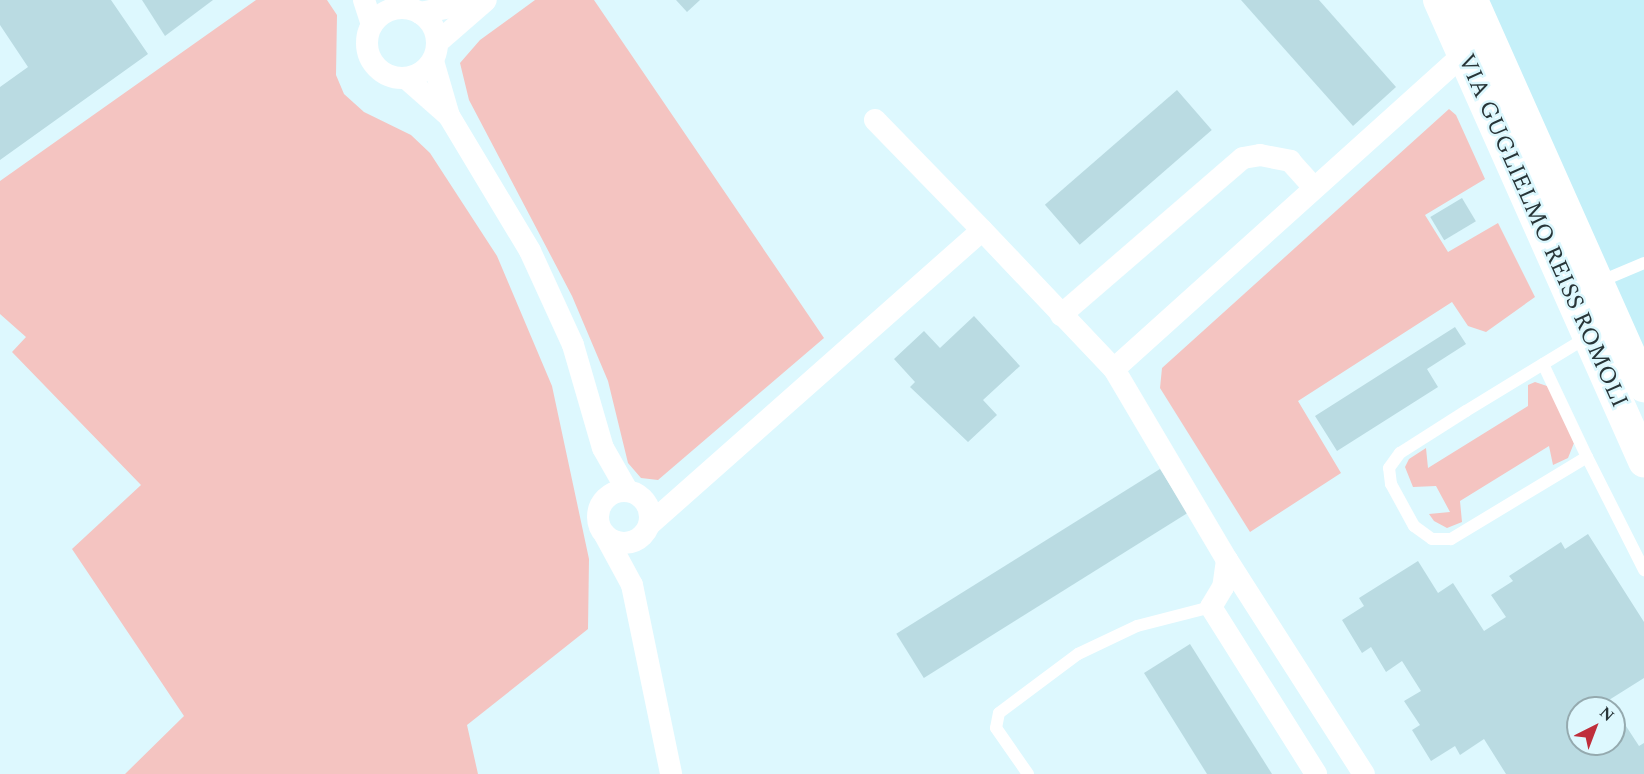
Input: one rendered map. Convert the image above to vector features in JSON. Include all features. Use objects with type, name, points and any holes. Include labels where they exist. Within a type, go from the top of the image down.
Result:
[{"type":"main road","name":"VIA GUGLIELMO REISS ROMOLI","points":[[1439,0],[1602,328],[1644,461]]},
{"type":"main road","name":"VIA GUGLIELMO REISS ROMOLI","points":[[1472,0],[1487,33],[1584,289]]},
{"type":"main road","name":"VIA GUGLIELMO REISS ROMOLI","points":[[1602,328],[1644,386]]},
{"type":"street","points":[[364,0],[372,25]]},
{"type":"street","points":[[407,79],[426,70],[435,52],[486,0]]},
{"type":"street","points":[[486,0],[405,7],[385,13],[372,25],[367,35],[370,58],[385,74],[407,79],[449,116],[530,250],[573,345],[603,448],[604,500],[598,521],[632,585],[671,774]]},
{"type":"street","points":[[405,7],[429,20],[449,116]]},
{"type":"street","points":[[1114,369],[1487,33]]},
{"type":"street","points":[[875,120],[1114,369],[1227,560],[1364,774]]},
{"type":"street","points":[[1061,315],[1243,158],[1267,155],[1290,161],[1314,188]]},
{"type":"street","points":[[604,535],[627,543],[646,530],[808,381],[982,230]]},
{"type":"street","points":[[603,448],[651,515],[632,585]]},
{"type":"street","points":[[604,500],[692,489]]},
{"type":"street","points":[[1227,560],[1223,587],[1210,607],[1316,774]]},
{"type":"lane","points":[[1584,289],[1644,263]]},
{"type":"lane","points":[[1587,457],[1451,539],[1432,539],[1414,526],[1391,484],[1389,468],[1400,453],[1602,328]]},
{"type":"lane","points":[[1543,364],[1644,570]]},
{"type":"lane","points":[[1028,774],[996,728],[999,713],[1078,654],[1137,626],[1210,607]]},
{"type":"shaded area","points":[[256,0],[327,0],[337,15],[336,75],[344,94],[364,112],[411,135],[430,153],[497,256],[552,386],[589,559],[588,629],[467,725],[478,774],[125,774],[184,716],[72,549],[141,485],[12,352],[26,337],[0,314],[0,181]]},
{"type":"shaded area","points":[[535,0],[594,0],[824,338],[658,480],[641,478],[628,463],[608,381],[572,296],[469,100],[460,63],[480,40]]},
{"type":"shaded area","points":[[1483,0],[1644,0],[1644,352]]},
{"type":"shaded area","points":[[1449,109],[1456,115],[1485,179],[1425,215],[1448,252],[1498,223],[1535,297],[1486,332],[1468,326],[1452,302],[1298,401],[1341,473],[1250,532],[1160,388],[1162,368]]},
{"type":"shaded area","points":[[1535,382],[1550,387],[1574,443],[1568,458],[1553,465],[1549,446],[1460,501],[1462,522],[1447,528],[1434,521],[1429,514],[1450,512],[1436,486],[1413,487],[1405,467],[1409,459],[1426,448],[1428,468],[1528,406],[1528,385]]},
{"type":"building","points":[[0,0],[111,0],[148,54],[0,160],[0,87],[28,67],[0,25]]},
{"type":"building","points":[[142,0],[213,0],[165,36]]},
{"type":"building","points":[[676,0],[700,0],[687,12]]},
{"type":"building","points":[[1241,0],[1319,0],[1396,87],[1353,126]]},
{"type":"building","points":[[1177,90],[1212,130],[1080,245],[1045,205]]},
{"type":"building","points":[[1462,198],[1476,221],[1444,240],[1430,217]]},
{"type":"building","points":[[974,316],[1020,366],[983,400],[997,415],[968,442],[910,387],[915,382],[894,359],[924,331],[940,348]]},
{"type":"building","points":[[1455,327],[1466,344],[1427,369],[1438,387],[1337,451],[1315,416]]},
{"type":"building","points":[[1160,469],[1188,513],[924,678],[896,634]]},
{"type":"building","points":[[1588,534],[1644,622],[1644,678],[1615,696],[1566,696],[1566,756],[1626,756],[1626,726],[1639,746],[1644,743],[1644,774],[1506,774],[1484,739],[1460,755],[1455,746],[1431,761],[1412,730],[1420,725],[1404,701],[1421,691],[1402,661],[1386,672],[1371,647],[1362,653],[1342,620],[1364,606],[1359,598],[1418,561],[1438,593],[1453,583],[1484,631],[1506,617],[1491,595],[1513,581],[1509,576],[1561,542],[1565,549]]},
{"type":"building","points":[[1190,644],[1272,774],[1207,774],[1144,673]]}]
